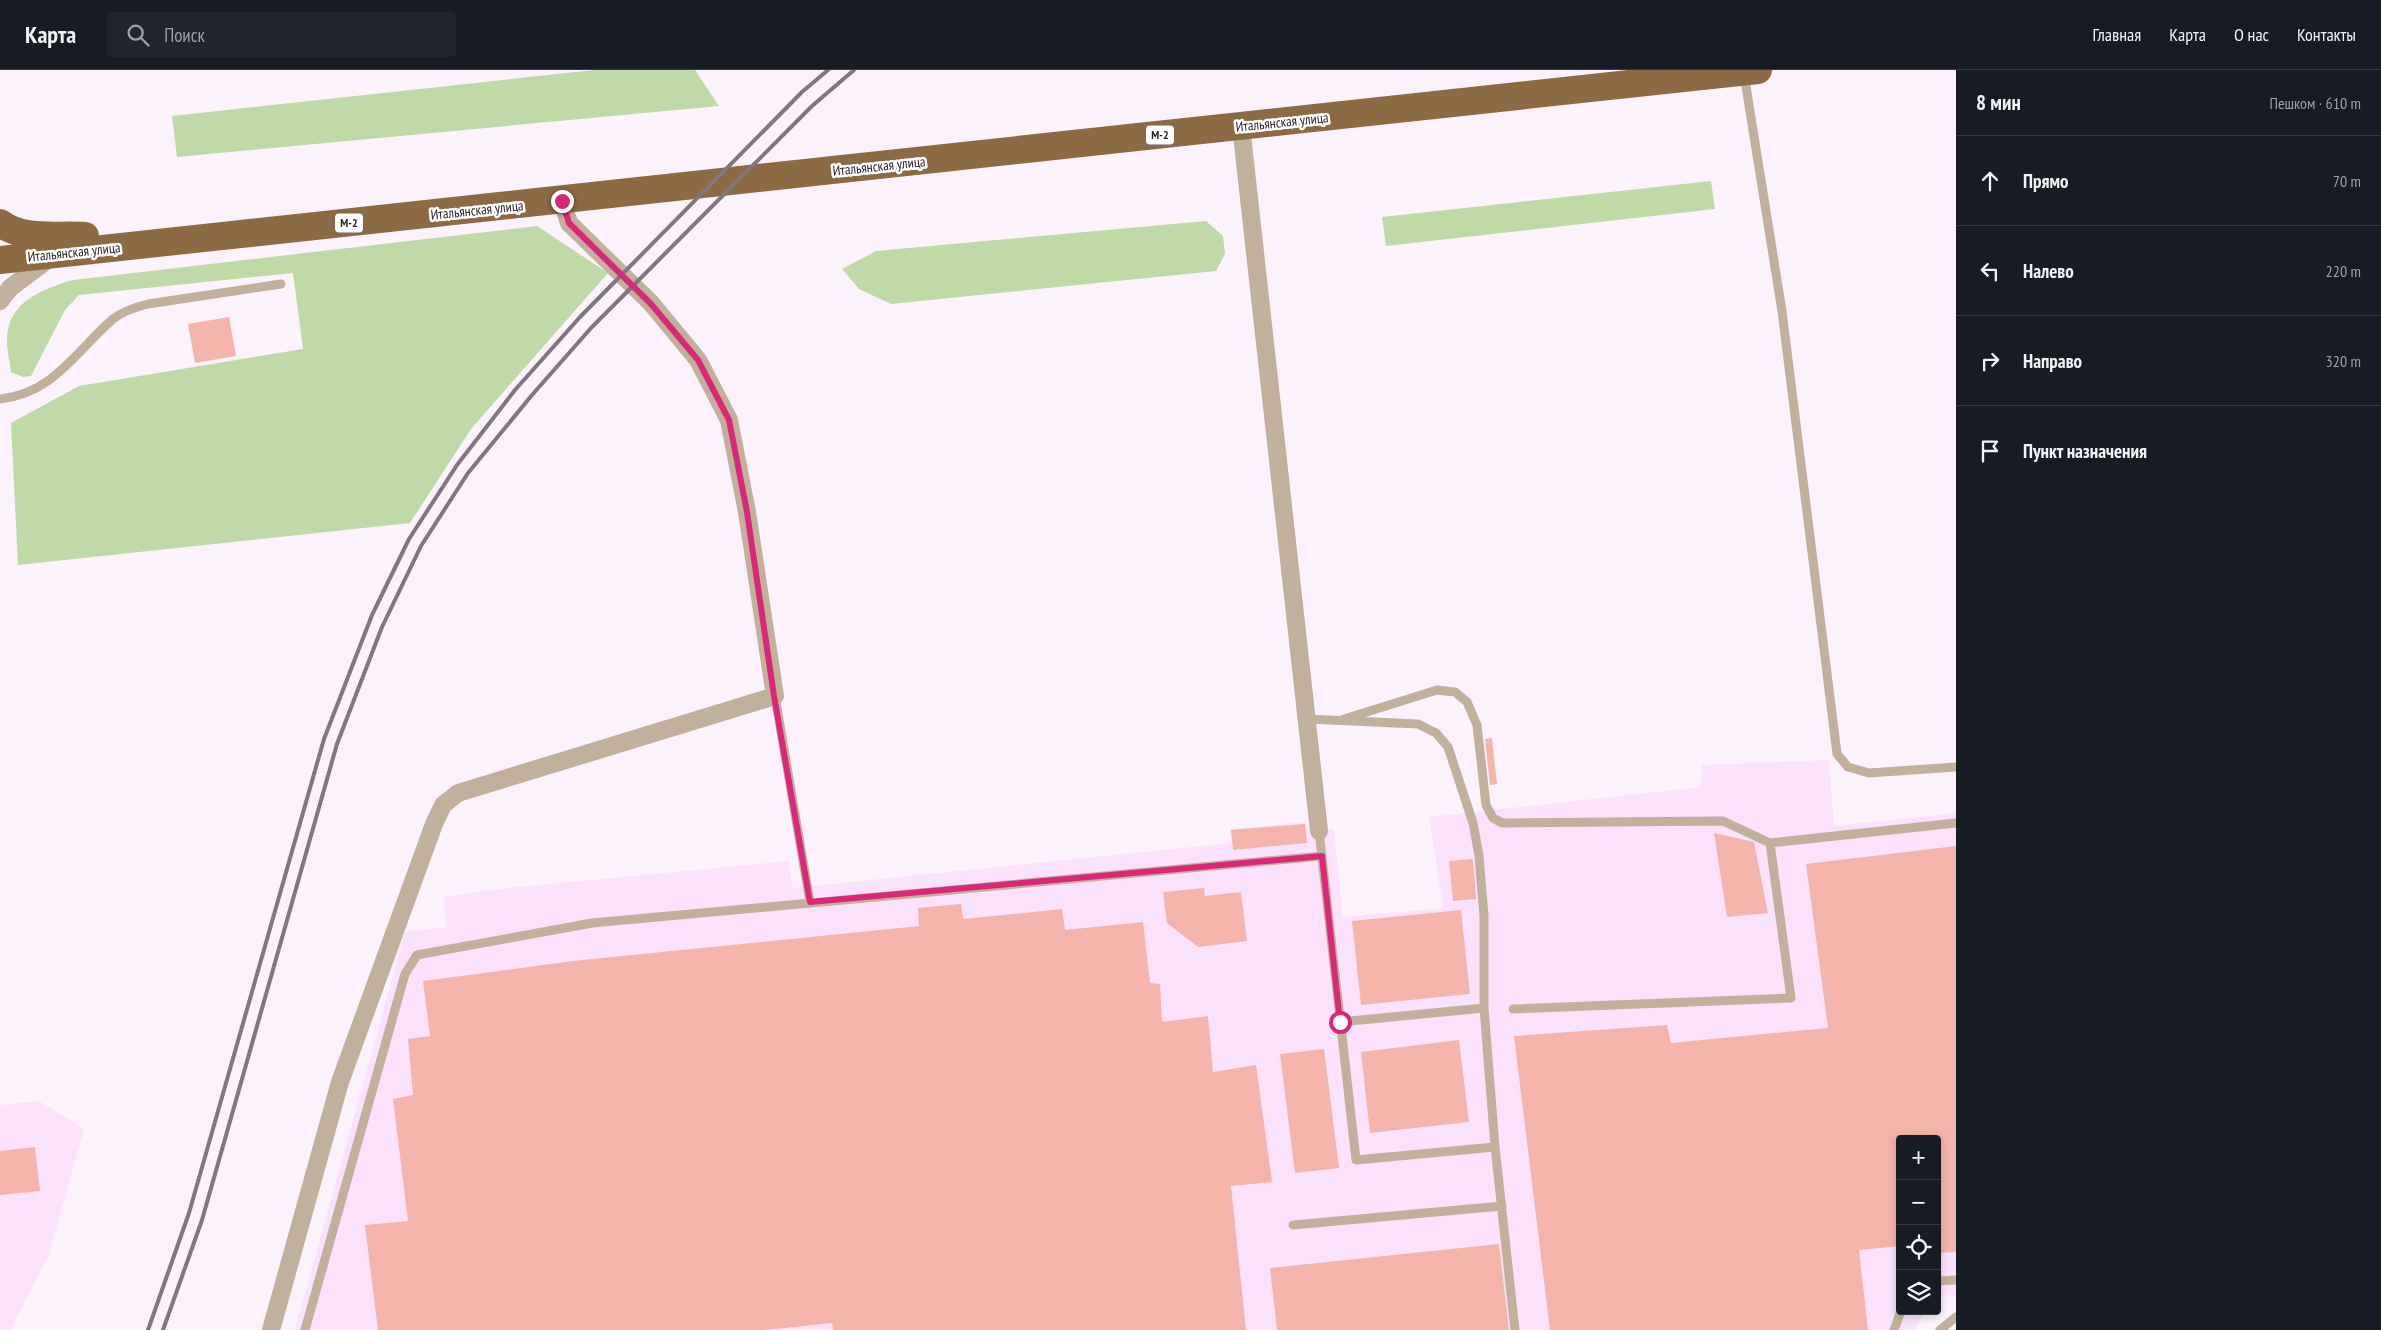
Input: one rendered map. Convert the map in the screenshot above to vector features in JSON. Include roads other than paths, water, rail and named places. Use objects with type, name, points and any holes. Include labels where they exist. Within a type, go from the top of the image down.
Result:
[{"type":"highway","name":"Итальянская улица","points":[[0,260],[562,201],[1751,71]]},
{"type":"highway","points":[[0,222],[19,233],[92,237],[136,245]]},
{"type":"street","points":[[1241,126],[1319,831]]},
{"type":"street","points":[[271,1330],[340,1082],[434,824],[443,805],[458,792],[774,696],[747,512],[729,420],[698,360],[651,304],[569,223],[562,201]]},
{"type":"street","points":[[0,301],[10,288],[56,254]]},
{"type":"lane","points":[[1751,71],[1837,754],[1848,767],[1869,773],[1956,768]]},
{"type":"lane","points":[[0,399],[15,397],[46,383],[114,319],[132,308],[280,284]]},
{"type":"lane","points":[[1341,720],[1437,690],[1455,692],[1467,702],[1477,725],[1486,805],[1493,818],[1502,823],[1722,821],[1770,843],[1956,823]]},
{"type":"lane","points":[[774,696],[810,902]]},
{"type":"lane","points":[[1307,720],[1418,724],[1436,733],[1448,747],[1473,823],[1479,856],[1484,916],[1484,1008],[1495,1147],[1515,1330]]},
{"type":"lane","points":[[1319,831],[1356,1160],[1495,1147]]},
{"type":"lane","points":[[1513,1009],[1791,998],[1770,843]]},
{"type":"lane","points":[[305,1330],[405,974],[417,955],[592,923],[1322,856]]},
{"type":"lane","points":[[1340,1022],[1484,1008]]},
{"type":"lane","points":[[1293,1225],[1502,1206]]},
{"type":"lane","points":[[1941,1282],[1956,1280]]},
{"type":"lane","points":[[1894,1330],[1900,1315]]},
{"type":"lane","points":[[1940,1330],[1956,1317]]},
{"type":"railway","points":[[148,1330],[189,1213],[324,739],[372,615],[409,539],[457,465],[515,390],[580,317],[802,92],[828,70]]},
{"type":"railway","points":[[163,1330],[202,1220],[337,744],[382,627],[421,546],[468,473],[532,395],[591,328],[812,106],[854,70]]}]
